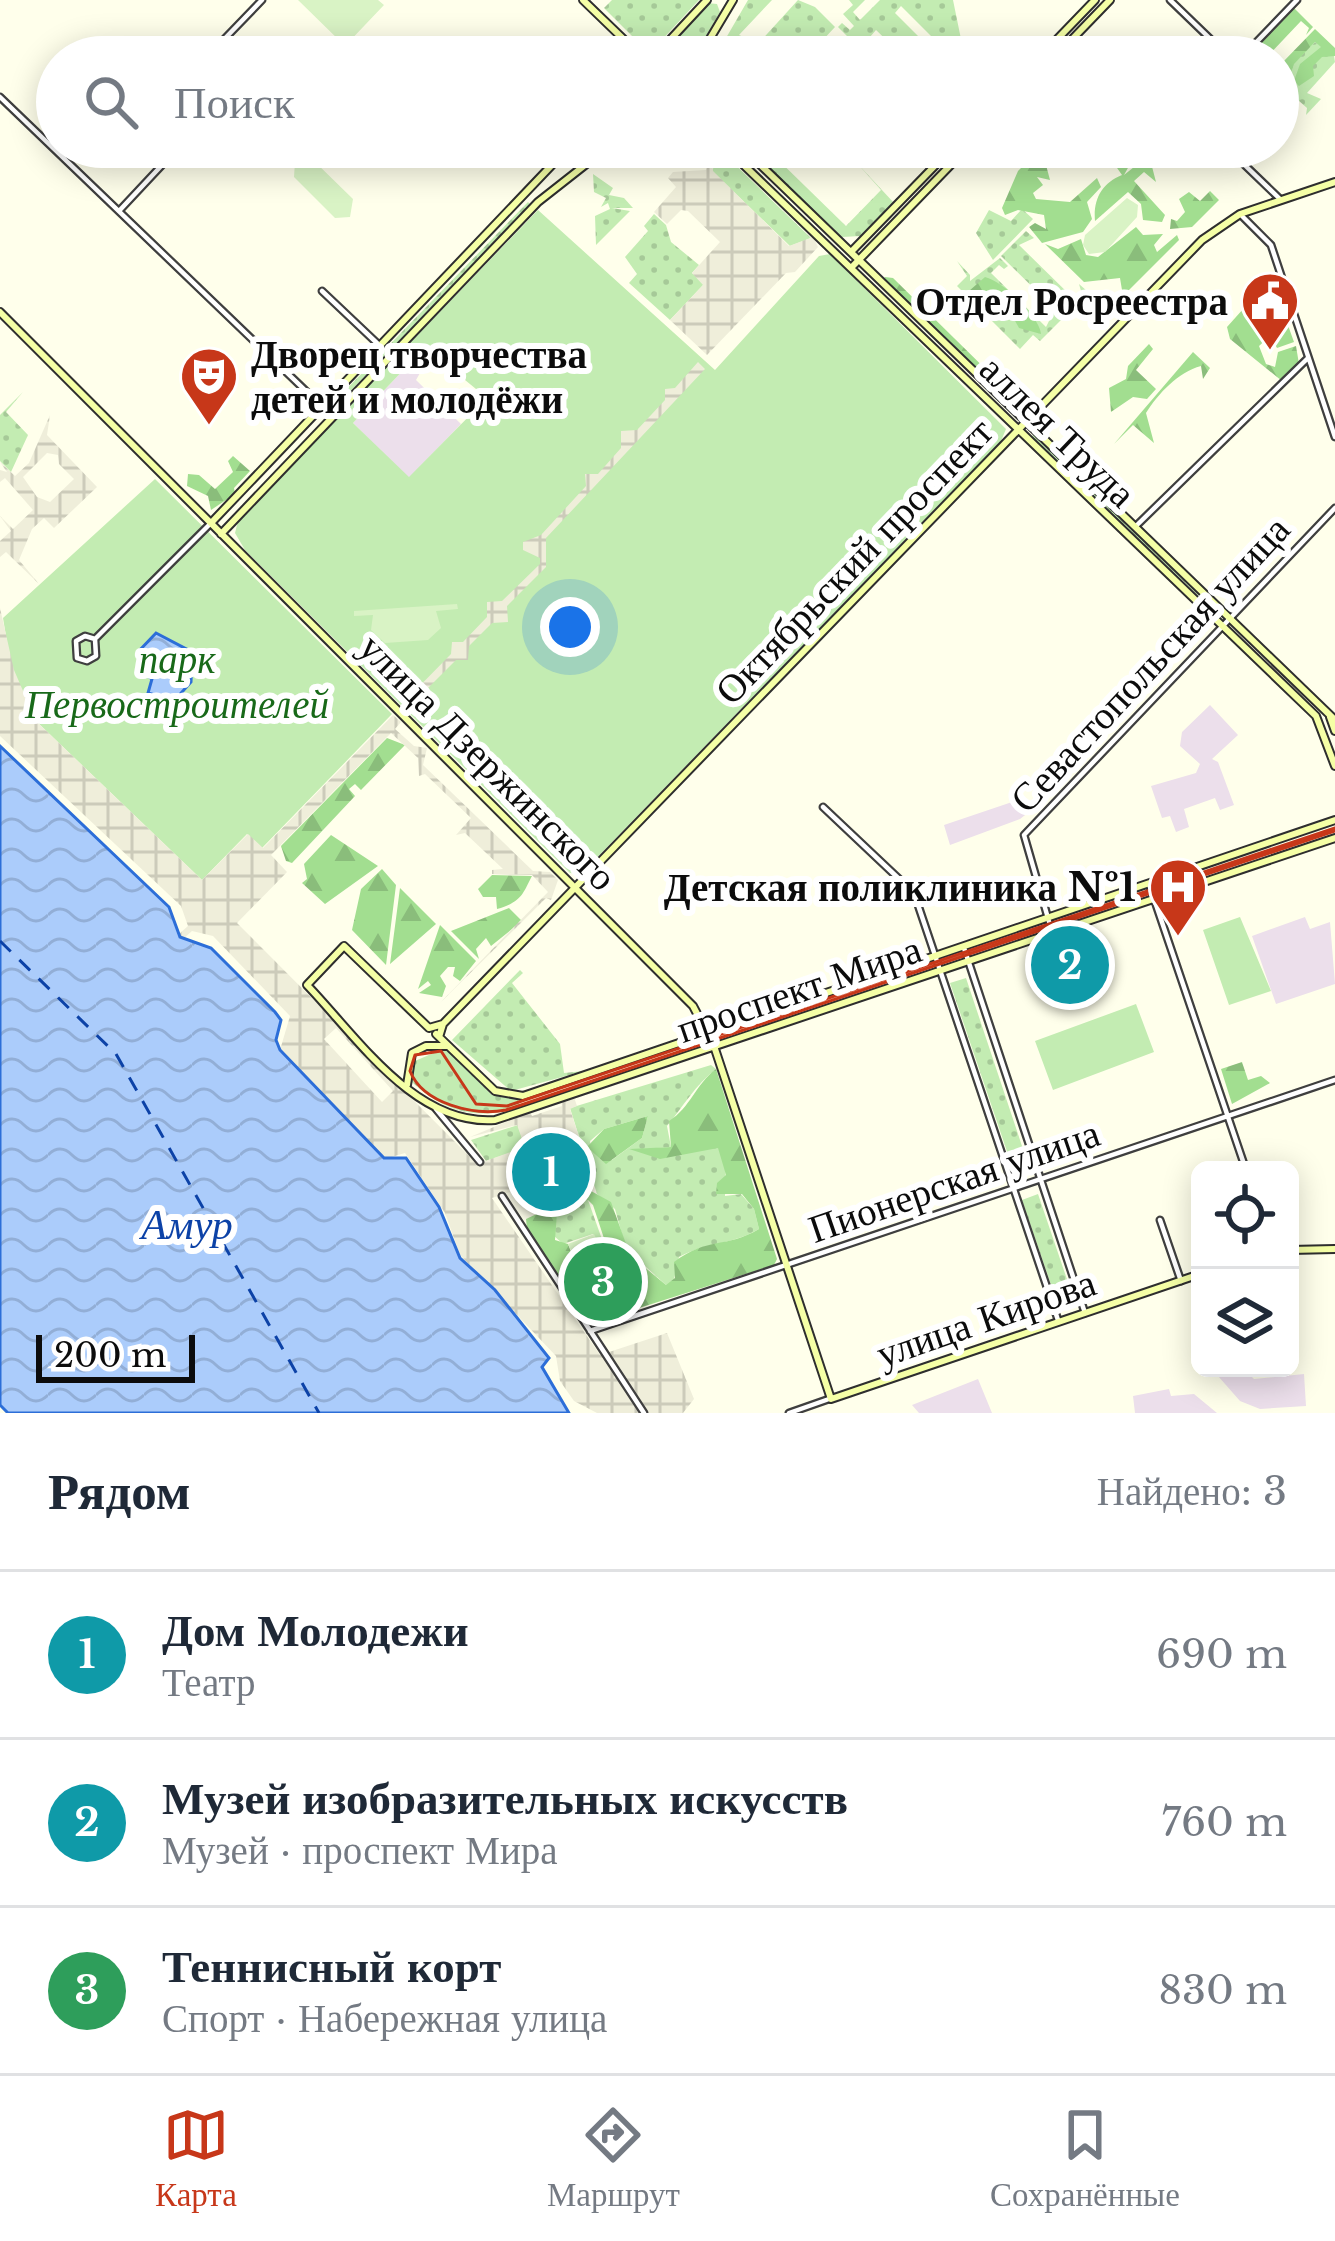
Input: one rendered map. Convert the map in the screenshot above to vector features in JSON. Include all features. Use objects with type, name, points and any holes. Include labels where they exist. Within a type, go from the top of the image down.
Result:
[{"type":"main road","points":[[583,0],[620,36]]},
{"type":"main road","points":[[675,36],[712,0],[727,9]]},
{"type":"main road","points":[[711,36],[733,0]]},
{"type":"main road","points":[[1060,36],[1095,0]]},
{"type":"main road","points":[[1076,36],[1110,0]]},
{"type":"main road","points":[[1066,30],[1072,36]]},
{"type":"main road","points":[[211,523],[549,168]]},
{"type":"main road","points":[[221,534],[538,202],[581,168]]},
{"type":"main road","name":"аллея Труда","points":[[747,168],[1316,716],[1335,765]]},
{"type":"main road","name":"аллея Труда","points":[[764,168],[1332,717],[1335,731]]},
{"type":"main road","points":[[843,261],[933,168]]},
{"type":"main road","points":[[851,268],[948,168]]},
{"type":"main road","name":"Октябрьский проспект","points":[[443,1024],[1202,240],[1240,214],[1335,182]]},
{"type":"main road","points":[[527,192],[538,202]]},
{"type":"main road","points":[[900,202],[908,209]]},
{"type":"main road","name":"улица Дзержинского","points":[[0,312],[693,1006],[710,1032],[831,1399]]},
{"type":"main road","points":[[1335,745],[1335,765]]},
{"type":"main road","name":"проспект Мира","points":[[1335,820],[515,1096],[495,1091],[344,946],[307,985],[418,1098],[465,1120],[495,1120],[1335,838]]},
{"type":"main road","points":[[429,1028],[443,1024],[440,1036]]},
{"type":"main road","points":[[408,1088],[405,1078],[412,1053],[426,1046],[449,1046]]},
{"type":"main road","points":[[1299,1250],[1335,1249]]},
{"type":"main road","name":"улица Кирова","points":[[831,1399],[1191,1277]]},
{"type":"street","points":[[227,36],[262,0]]},
{"type":"street","points":[[1170,0],[1207,36]]},
{"type":"street","points":[[1262,36],[1297,0]]},
{"type":"street","points":[[0,97],[36,131]]},
{"type":"street","points":[[74,168],[333,417]]},
{"type":"street","points":[[119,211],[159,168]]},
{"type":"street","points":[[1247,168],[1280,200]]},
{"type":"street","points":[[1240,214],[1271,244],[1335,437]]},
{"type":"street","points":[[322,290],[381,347]]},
{"type":"street","points":[[1136,527],[1309,357]]},
{"type":"street","name":"Севастопольская улица","points":[[1052,933],[1024,835],[1335,508]]},
{"type":"street","points":[[95,639],[99,649],[94,659],[77,658],[73,647],[78,638],[95,639],[211,523]]},
{"type":"street","points":[[823,807],[914,893],[1058,1322]]},
{"type":"street","points":[[1149,884],[1243,1161]]},
{"type":"street","points":[[963,946],[1084,1313]]},
{"type":"street","name":"Пионерская улица","points":[[590,1330],[1335,1080]]},
{"type":"street","points":[[436,1109],[480,1162]]},
{"type":"street","points":[[502,1196],[644,1413]]},
{"type":"street","points":[[1160,1220],[1180,1281]]},
{"type":"street","name":"улица Кирова","points":[[789,1413],[831,1399]]},
{"type":"shaded area","points":[[713,168],[789,246],[813,237],[818,247],[795,272],[786,273],[707,355],[670,320],[703,285],[692,273],[720,242],[688,211],[681,210],[667,224],[654,212],[676,187],[668,178],[673,172]]},
{"type":"shaded area","points":[[698,362],[705,369],[546,538],[546,567],[507,606],[508,622],[492,623],[469,646],[468,660],[456,660],[408,708],[403,703],[451,654],[452,642],[463,642],[487,617],[487,602],[502,601],[540,564],[540,558],[523,550],[523,542],[541,535],[586,486],[585,474],[598,474],[621,448],[621,431],[637,430],[665,400],[665,389],[675,388]]},
{"type":"shaded area","points":[[410,363],[420,373],[416,380],[461,424],[409,478],[353,423]]},
{"type":"shaded area","points":[[50,415],[47,435],[97,487],[54,528],[44,518],[32,529],[19,560],[39,584],[6,552],[0,557],[0,541],[11,531],[0,516],[13,529],[33,510],[5,478],[0,482],[0,470],[7,472],[0,462],[15,476],[29,463]],"holes":[[[47,453],[58,455],[59,464],[74,479],[50,502],[37,497],[23,477]]]},
{"type":"shaded area","points":[[0,608],[14,670],[36,721],[202,880],[248,834],[263,848],[393,715],[401,722],[395,729],[414,746],[427,748],[423,765],[533,871],[550,872],[558,880],[551,900],[546,898],[440,1003],[548,892],[532,875],[492,874],[492,870],[503,869],[465,833],[456,835],[471,818],[425,774],[419,776],[418,758],[391,733],[271,855],[287,872],[237,923],[477,1164],[525,1147],[517,1125],[470,1137],[530,1112],[532,1116],[562,1106],[561,1101],[574,1097],[577,1106],[570,1109],[594,1183],[583,1187],[567,1141],[518,1157],[528,1186],[492,1198],[600,1355],[667,1333],[694,1399],[683,1413],[597,1413],[574,1401],[560,1381],[556,1356],[460,1255],[445,1213],[405,1153],[385,1159],[280,1050],[290,1016],[213,936],[192,931],[183,939],[179,934],[188,926],[181,906],[0,736]],"holes":[[[336,1028],[393,1091],[382,1102],[324,1039]]]},
{"type":"shaded area","points":[[1210,705],[1238,735],[1212,759],[1218,762],[1234,805],[1220,810],[1215,798],[1184,809],[1189,827],[1176,832],[1170,816],[1162,818],[1151,786],[1196,773],[1200,764],[1180,746],[1182,732]]},
{"type":"shaded area","points":[[1021,799],[1029,812],[1020,819],[950,845],[944,825]]},
{"type":"shaded area","points":[[1305,917],[1310,929],[1330,922],[1335,984],[1276,1004],[1252,936]]},
{"type":"shaded area","points":[[1304,1374],[1306,1406],[1260,1409],[1240,1401],[1219,1377]]},
{"type":"shaded area","points":[[978,1379],[992,1413],[919,1413],[912,1405]]},
{"type":"shaded area","points":[[1169,1389],[1171,1396],[1194,1394],[1217,1413],[1135,1413],[1133,1396]]},
{"type":"green space","points":[[298,0],[378,0],[384,5],[355,36],[335,36]]},
{"type":"green space","points":[[612,0],[699,0],[665,36],[632,36],[604,8]]},
{"type":"green space","points":[[748,0],[772,0],[741,36],[727,36]]},
{"type":"green space","points":[[798,0],[815,7],[835,27],[827,36],[765,36]]},
{"type":"green space","points":[[849,0],[865,0],[853,12],[860,20],[880,0],[953,0],[960,36],[931,36],[901,6],[895,13],[918,36],[882,36],[876,30],[871,36],[847,36],[838,27],[842,23],[850,30],[854,26],[843,14],[853,5]]},
{"type":"green space","points":[[707,3],[717,4],[720,12],[706,36],[678,36]]},
{"type":"green space","points":[[1293,7],[1313,27],[1306,35],[1309,28],[1301,21],[1287,36],[1265,36]]},
{"type":"green space","points":[[1315,29],[1335,48],[1335,56],[1322,57],[1313,66],[1314,76],[1299,86],[1300,64],[1321,47],[1315,42],[1299,59],[1299,45]]},
{"type":"green space","points":[[1315,42],[1322,47],[1299,76],[1299,58]]},
{"type":"green space","points":[[1322,56],[1334,56],[1335,62],[1307,93],[1321,99],[1306,115],[1307,108],[1299,101],[1299,77]]},
{"type":"green space","points":[[295,168],[321,168],[353,199],[350,217],[335,218],[294,177]]},
{"type":"green space","points":[[739,168],[811,238],[790,246],[712,171]]},
{"type":"green space","points":[[770,168],[787,168],[846,226],[881,190],[862,168],[894,203],[861,236],[842,237]]},
{"type":"green space","points":[[1047,168],[1050,180],[1037,177],[1043,185],[1033,193],[1036,199],[1070,202],[1097,178],[1101,187],[1087,202],[1092,219],[1083,232],[1042,243],[1029,227],[1035,223],[1046,229],[1044,215],[1018,210],[1005,215],[1002,208],[1018,171]]},
{"type":"green space","points":[[1117,168],[1128,168],[1124,175],[1133,168],[1152,168],[1156,182],[1144,172],[1134,181],[1165,215],[1162,222],[1143,220],[1141,204],[1128,192],[1095,221],[1100,193],[1122,175]]},
{"type":"green space","points":[[593,174],[613,188],[609,195],[624,198],[633,208],[612,208],[630,211],[596,245],[595,216],[610,209],[608,203],[601,207],[606,198],[594,192]]},
{"type":"green space","points":[[1210,191],[1219,200],[1192,227],[1170,229],[1171,219],[1177,221],[1185,212],[1179,199],[1189,192],[1200,201]]},
{"type":"green space","points":[[1127,198],[1138,205],[1137,217],[1105,252],[1089,254],[1083,245],[1085,235]]},
{"type":"green space","points":[[528,202],[531,205],[335,407],[334,402]]},
{"type":"green space","points":[[1022,209],[1033,219],[993,260],[976,233],[989,210],[1011,221]]},
{"type":"green space","points":[[538,210],[715,370],[819,256],[830,254],[1006,429],[1001,441],[581,874],[570,873],[245,550],[235,533],[238,521],[400,353],[410,363],[353,423],[409,477],[487,398],[426,348],[416,358],[406,347]]},
{"type":"green space","points":[[654,214],[666,225],[671,242],[699,265],[692,273],[704,284],[670,320],[629,283],[637,274],[625,257],[648,231],[644,226]]},
{"type":"green space","points":[[1136,227],[1143,235],[1163,234],[1154,245],[1157,252],[1177,235],[1179,240],[1123,296],[1120,278],[1084,282],[1045,244],[1058,249],[1081,239],[1086,255],[1098,257]]},
{"type":"green space","points":[[1026,231],[1034,238],[1019,245],[1073,298],[1081,291],[1079,284],[1087,291],[1063,317],[1001,256]]},
{"type":"green space","points":[[1000,258],[1008,266],[999,265],[991,273],[1046,327],[1054,311],[1062,319],[1040,341],[1033,335],[1020,349],[957,286],[967,276],[957,261],[970,275],[970,281]]},
{"type":"green space","points":[[985,277],[1020,301],[1041,334],[1019,328],[1014,319],[996,314],[969,291]]},
{"type":"green space","points":[[893,278],[1015,398],[1009,403],[882,280]]},
{"type":"green space","points":[[707,290],[712,295],[700,346],[676,323]]},
{"type":"green space","points":[[1276,292],[1294,342],[1277,348],[1270,336],[1259,346],[1266,364],[1275,367],[1278,352],[1296,346],[1299,364],[1282,381],[1230,339],[1227,327],[1244,308]]},
{"type":"green space","points":[[1149,344],[1153,349],[1136,370],[1156,389],[1147,399],[1133,397],[1111,412],[1109,388],[1126,379],[1128,366]]},
{"type":"green space","points":[[1193,352],[1210,368],[1203,379],[1201,366],[1184,373],[1151,406],[1146,413],[1154,443],[1133,425],[1114,444]]},
{"type":"green space","points":[[23,392],[6,412],[28,435],[11,472],[0,461],[0,415]]},
{"type":"green space","points":[[1034,434],[1219,613],[1219,615],[1031,437]]},
{"type":"green space","points":[[233,456],[250,471],[234,488],[235,494],[211,510],[208,496],[187,486],[188,474],[199,475],[215,489],[233,472],[228,461]]},
{"type":"green space","name":"парк Первостроителей","points":[[155,479],[392,714],[262,848],[247,834],[202,880],[36,721],[12,672],[3,618]]},
{"type":"green space","points":[[457,604],[458,609],[436,611],[441,628],[428,640],[385,643],[371,630],[373,615],[354,616],[354,611]]},
{"type":"green space","points":[[387,738],[405,745],[361,790],[355,784],[349,789],[355,796],[292,863],[286,861],[281,846]]},
{"type":"green space","points":[[331,835],[378,866],[325,904],[302,883],[307,879],[304,864]]},
{"type":"green space","points":[[382,869],[396,885],[386,965],[352,930],[361,889]]},
{"type":"green space","points":[[492,875],[532,876],[517,900],[497,909],[496,897],[483,897],[478,889]]},
{"type":"green space","points":[[400,888],[436,924],[390,964]]},
{"type":"green space","points":[[509,908],[522,921],[491,946],[486,938],[476,949],[479,959],[451,931]]},
{"type":"green space","points":[[1240,917],[1271,991],[1229,1005],[1203,930]]},
{"type":"green space","points":[[440,925],[476,961],[460,981],[453,976],[455,967],[448,967],[440,976],[446,986],[442,997],[419,993],[431,985],[428,981],[418,989]]},
{"type":"green space","points":[[520,970],[523,973],[512,983],[560,1044],[564,1073],[584,1071],[511,1091],[452,1040]]},
{"type":"green space","points":[[966,978],[1031,1173],[1016,1178],[950,983]]},
{"type":"green space","points":[[1136,1004],[1154,1052],[1053,1090],[1035,1041]]},
{"type":"green space","points":[[445,1048],[492,1095],[518,1100],[520,1107],[489,1113],[462,1111],[424,1092],[412,1082],[415,1061]]},
{"type":"green space","points":[[1242,1062],[1248,1080],[1261,1076],[1270,1083],[1232,1104],[1221,1069]]},
{"type":"green space","points":[[711,1065],[716,1069],[667,1126],[671,1147],[629,1150],[719,1148],[726,1161],[725,1196],[741,1194],[754,1209],[759,1229],[679,1257],[673,1284],[666,1285],[626,1249],[615,1209],[597,1194],[570,1108]],"holes":[[[648,1116],[642,1138],[612,1160],[591,1151],[590,1141],[604,1129]]]},
{"type":"green space","points":[[716,1069],[777,1259],[774,1265],[592,1323],[527,1229],[526,1219],[541,1212],[543,1216],[591,1191],[611,1202],[630,1255],[666,1285],[675,1278],[674,1262],[686,1254],[759,1229],[754,1209],[742,1194],[716,1194],[717,1183],[726,1175],[718,1148],[660,1159],[629,1149],[671,1147],[669,1121]],"holes":[[[588,1200],[623,1296],[578,1270],[568,1244],[555,1240],[557,1213]]]},
{"type":"green space","points":[[564,1110],[573,1135],[540,1146],[532,1120]]},
{"type":"green space","points":[[648,1116],[642,1138],[606,1164],[587,1147],[604,1129]]},
{"type":"green space","points":[[518,1125],[525,1148],[486,1161],[471,1140]]},
{"type":"green space","points":[[1038,1194],[1075,1303],[1059,1308],[1022,1200]]},
{"type":"green space","points":[[588,1200],[609,1259],[604,1261],[593,1234],[563,1244],[553,1235],[557,1213]]},
{"type":"green space","points":[[594,1234],[624,1296],[597,1306],[568,1244]]},
{"type":"water","points":[[156,633],[192,652],[191,682],[174,701],[148,693],[152,679],[143,673],[138,652]]},
{"type":"water","name":"Амур","points":[[0,746],[169,907],[180,937],[211,948],[275,1012],[281,1020],[276,1040],[280,1050],[384,1158],[406,1158],[439,1207],[460,1258],[495,1290],[549,1358],[542,1367],[569,1413],[8,1413],[0,1405]]},
{"type":"ferry route","points":[[0,941],[116,1054],[319,1413]]},
{"type":"tram line","points":[[1335,828],[507,1106],[476,1104],[441,1051],[415,1055],[410,1071],[426,1092],[451,1105],[506,1110],[1335,831]]},
{"type":"place","name":"Отдел Росреестра","points":[[1270,352]]},
{"type":"place","name":"Дворец творчества детей и молодёжи","points":[[209,427]]},
{"type":"place","name":"Детская поликлиника №1","points":[[1178,938]]},
{"type":"place","name":"Музей изобразительных искусств","points":[[1070,965]]},
{"type":"place","name":"Дом Молодежи","points":[[551,1172]]},
{"type":"place","name":"Теннисный корт","points":[[603,1282]]}]
